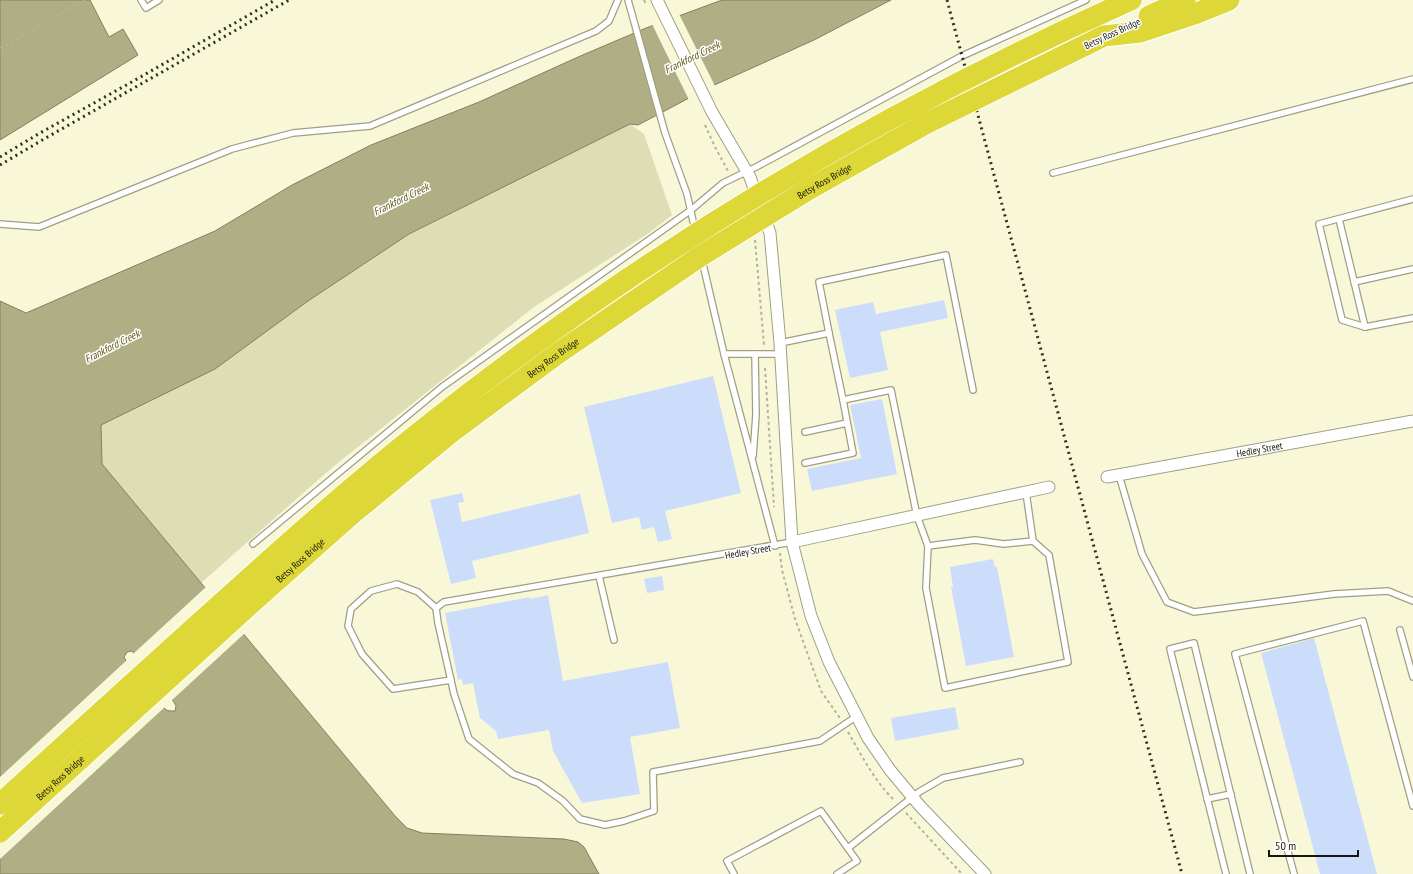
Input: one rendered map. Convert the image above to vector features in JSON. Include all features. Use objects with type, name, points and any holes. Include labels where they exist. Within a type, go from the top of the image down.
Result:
[{"type":"highway","name":"Betsy Ross Bridge","points":[[0,804],[332,504],[432,421],[536,343],[687,240],[755,197],[835,150],[912,107],[984,70],[1131,0]]},
{"type":"highway","name":"Betsy Ross Bridge","points":[[0,832],[255,600],[352,514],[453,431],[557,354],[699,257],[817,184],[925,124],[1104,36],[1185,0]]},
{"type":"highway","points":[[1104,36],[1140,32],[1197,13],[1229,0]]},
{"type":"street","points":[[659,4],[712,112],[747,172],[770,233],[781,354],[792,542],[811,616],[829,662],[868,738],[890,770],[912,797],[985,874]]},
{"type":"street","name":"Hedley Street","points":[[1107,477],[1413,421]]},
{"type":"street","name":"Hedley Street","points":[[792,542],[1049,487]]},
{"type":"lane","points":[[141,0],[146,8],[159,0]]},
{"type":"lane","points":[[0,224],[39,227],[232,149],[293,133],[370,126],[596,31],[609,20],[618,0]]},
{"type":"lane","points":[[628,0],[665,133],[687,194],[697,239]]},
{"type":"lane","points":[[253,544],[442,387],[691,210],[723,183],[747,172],[962,56],[1086,0]]},
{"type":"lane","points":[[1053,173],[1413,79]]},
{"type":"lane","points":[[1413,199],[1319,224],[1342,320],[1365,327],[1413,318]]},
{"type":"lane","points":[[1338,219],[1365,327]]},
{"type":"lane","points":[[698,246],[724,354],[775,546]]},
{"type":"lane","points":[[805,463],[853,452],[818,282],[946,255],[973,390]]},
{"type":"lane","points":[[1354,282],[1413,269]]},
{"type":"lane","points":[[780,342],[829,332]]},
{"type":"lane","points":[[724,354],[781,354]]},
{"type":"lane","points":[[752,461],[756,415],[755,354]]},
{"type":"lane","points":[[843,400],[891,390],[917,516],[928,546],[926,588],[945,688],[1068,662],[1049,555],[1033,541],[1026,492]]},
{"type":"lane","points":[[804,432],[847,423]]},
{"type":"lane","points":[[1119,475],[1142,554],[1167,602],[1194,612],[1334,594],[1388,592],[1413,600]]},
{"type":"lane","points":[[928,546],[975,540],[1004,544],[1033,541]]},
{"type":"lane","name":"Hedley Street","points":[[436,608],[444,602],[792,542]]},
{"type":"lane","points":[[599,576],[614,640]]},
{"type":"lane","points":[[451,680],[393,688],[362,654],[348,626],[351,609],[371,591],[397,584],[418,592],[436,608],[454,694],[469,739],[513,774],[538,783],[563,801],[580,819],[604,825],[624,821],[654,811],[653,772],[820,742],[857,716]]},
{"type":"lane","points":[[1294,874],[1235,654],[1363,621],[1413,806]]},
{"type":"lane","points":[[1400,630],[1413,677]]},
{"type":"lane","points":[[1226,874],[1170,649],[1194,643],[1250,874]]},
{"type":"lane","points":[[848,848],[912,797],[944,778],[1020,762]]},
{"type":"lane","points":[[1207,800],[1231,794]]},
{"type":"lane","points":[[734,874],[726,861],[821,810],[856,861],[837,874]]},
{"type":"path","points":[[0,48],[85,0]]},
{"type":"green space","points":[[630,124],[644,134],[672,215],[649,233],[534,307],[334,466],[201,583],[102,464],[101,425],[215,369],[308,301],[409,234]]},
{"type":"water","points":[[0,0],[90,0],[109,37],[123,29],[138,55],[0,140]]},
{"type":"water","name":"Frankford Creek","points":[[722,0],[891,0],[814,40],[710,87],[638,125],[630,124],[409,234],[308,301],[215,369],[101,425],[102,464],[396,817],[407,828],[422,833],[564,839],[578,842],[584,847],[599,874],[0,874],[0,301],[26,313],[215,231],[292,185],[371,145],[479,102],[646,28]],"holes":[[[132,651],[176,706],[175,711],[166,710],[126,661],[124,657],[127,652]]]},
{"type":"pier","points":[[679,14],[715,86],[689,100],[652,24]]},
{"type":"pier","points":[[206,587],[245,633],[171,701],[133,654]]},
{"type":"pier","points":[[127,660],[166,706],[0,859],[0,777]]},
{"type":"building","points":[[944,300],[948,318],[880,332],[888,370],[850,378],[835,310],[873,302],[876,314]]},
{"type":"building","points":[[713,376],[741,493],[665,511],[672,539],[658,542],[654,527],[642,530],[639,517],[612,523],[584,407]]},
{"type":"building","points":[[882,399],[897,474],[812,491],[807,469],[861,458],[850,405]]},
{"type":"building","points":[[462,493],[464,502],[458,503],[462,522],[580,494],[589,533],[472,561],[476,578],[451,584],[430,500]]},
{"type":"building","points":[[993,559],[995,567],[997,567],[1014,657],[966,666],[951,587],[953,587],[950,567]]},
{"type":"building","points":[[662,576],[664,590],[647,593],[644,579]]},
{"type":"building","points":[[548,595],[563,681],[668,662],[680,728],[630,737],[640,794],[582,803],[553,751],[549,730],[498,739],[496,731],[480,718],[473,683],[463,685],[462,679],[458,680],[445,613]]},
{"type":"building","points":[[1314,638],[1377,874],[1320,874],[1261,653]]},
{"type":"building","points":[[955,707],[959,729],[895,741],[891,718]]},
{"type":"railway","points":[[0,157],[275,0]]},
{"type":"railway","points":[[0,165],[289,0]]},
{"type":"railway","points":[[947,0],[1182,874]]}]
